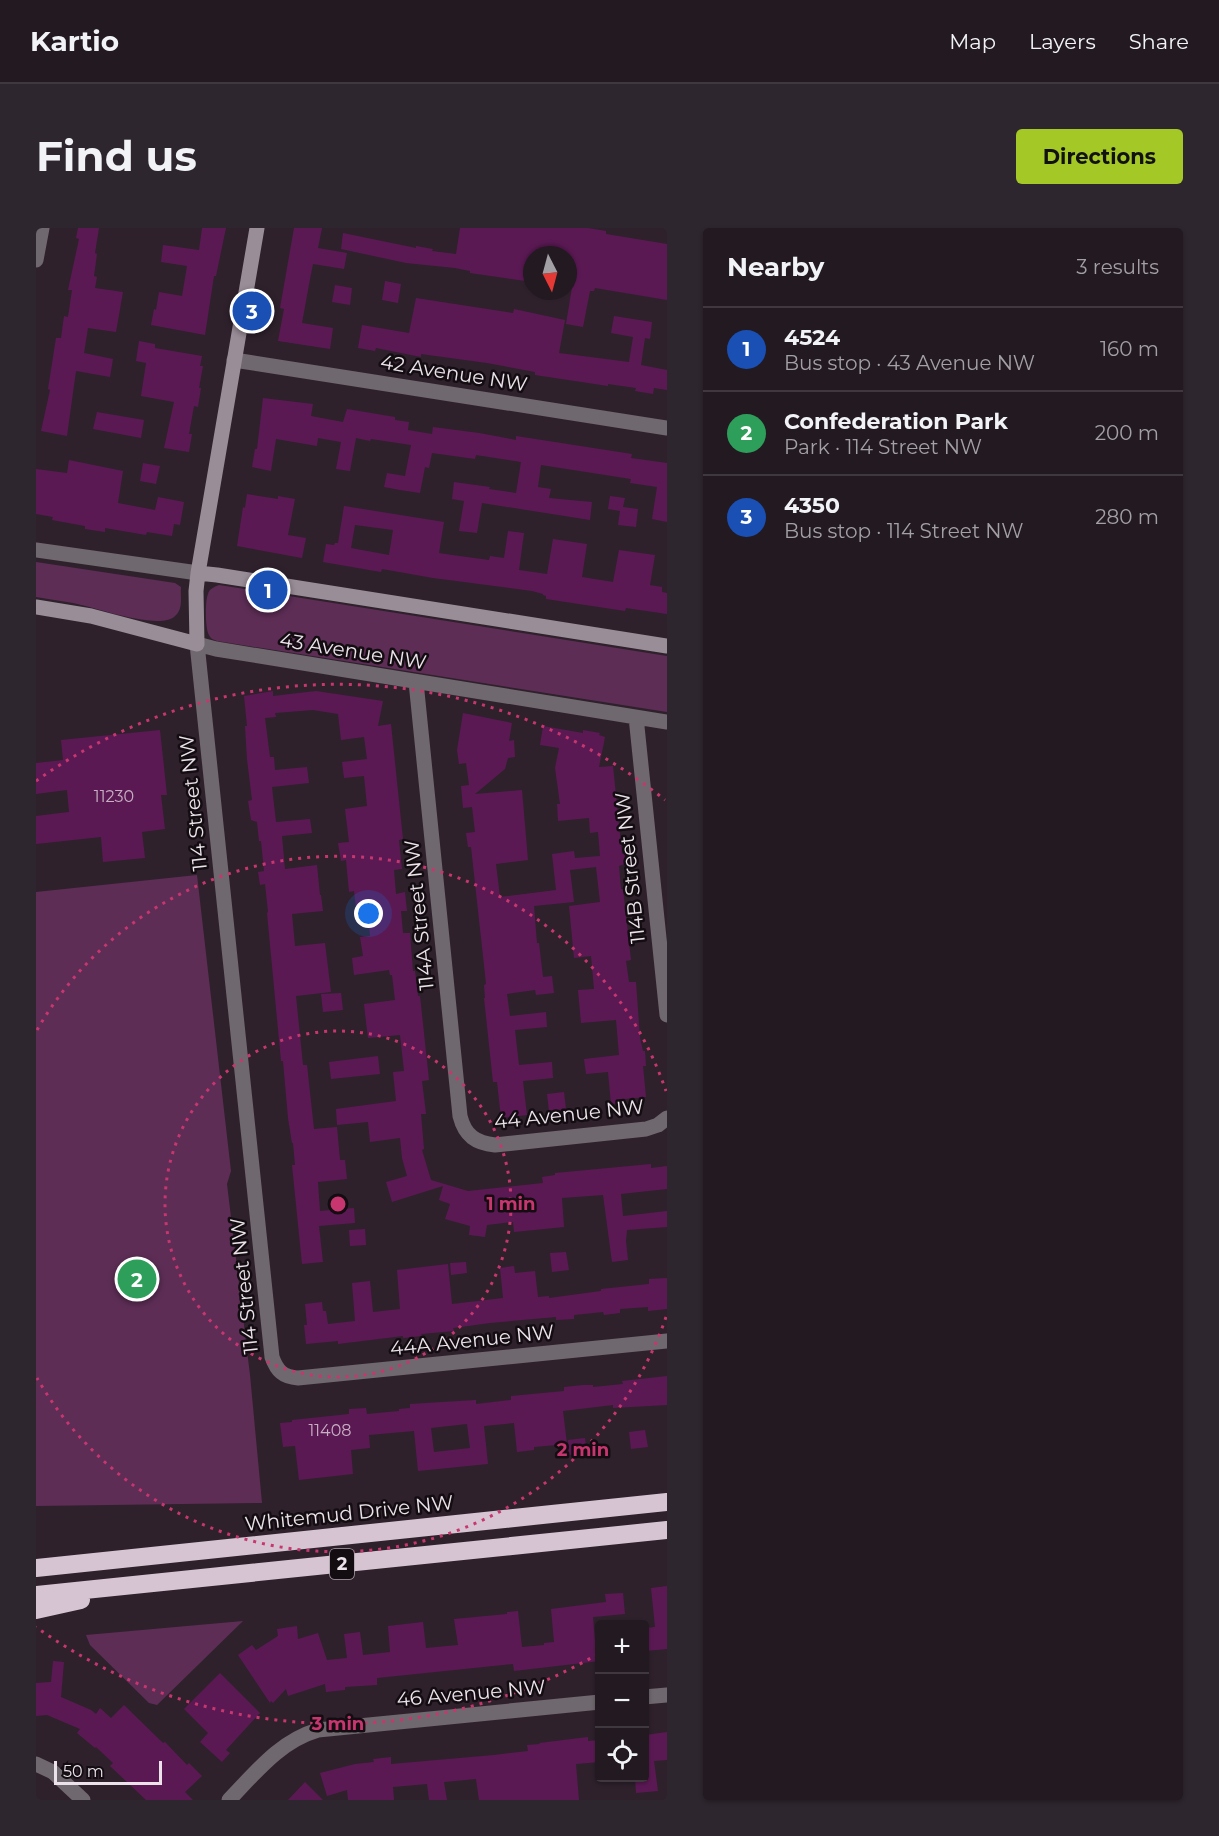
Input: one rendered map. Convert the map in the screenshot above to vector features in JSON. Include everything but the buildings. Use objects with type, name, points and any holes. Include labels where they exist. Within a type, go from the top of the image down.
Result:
[{"type":"highway","name":"Whitemud Drive NW","points":[[36,1568],[667,1502]]},
{"type":"highway","name":"2","points":[[36,1594],[667,1530]]},
{"type":"highway","points":[[36,1555],[154,1557]]},
{"type":"highway","points":[[36,1610],[160,1583]]},
{"type":"street","points":[[36,260],[42,228]]},
{"type":"street","name":"114 Street NW","points":[[257,228],[198,573],[197,644],[272,1357],[275,1366],[282,1373]]},
{"type":"street","name":"42 Avenue NW","points":[[234,360],[667,428]]},
{"type":"street","points":[[36,550],[229,576],[667,646]]},
{"type":"street","name":"43 Avenue NW","points":[[36,607],[91,616],[216,649],[667,722]]},
{"type":"street","name":"114A Street NW","points":[[416,682],[460,1116],[464,1128],[474,1140]]},
{"type":"street","name":"114B Street NW","points":[[636,717],[667,1015]]},
{"type":"street","name":"44 Avenue NW","points":[[474,1140],[495,1144],[646,1129],[658,1125],[667,1118]]},
{"type":"street","name":"44A Avenue NW","points":[[282,1373],[288,1377],[298,1378],[667,1341]]},
{"type":"street","points":[[649,1697],[667,1695]]},
{"type":"street","name":"46 Avenue NW","points":[[229,1800],[282,1747],[294,1739],[318,1730],[595,1702]]},
{"type":"street","points":[[36,1764],[53,1772],[83,1800]]},
{"type":"shaded area","points":[[36,562],[175,583],[181,587],[180,607],[174,617],[154,621],[36,597]]},
{"type":"shaded area","points":[[219,585],[667,656],[667,712],[217,641],[211,638],[208,632],[206,608],[209,592]]},
{"type":"shaded area","points":[[197,875],[231,1171],[227,1184],[250,1375],[262,1503],[36,1506],[36,892]]},
{"type":"shaded area","points":[[243,1621],[157,1705],[149,1703],[90,1645],[86,1635]]},
{"type":"place","name":"4350","points":[[252,311]]},
{"type":"place","name":"4524","points":[[268,590]]},
{"type":"place","name":"Confederation Park","points":[[137,1279]]}]
